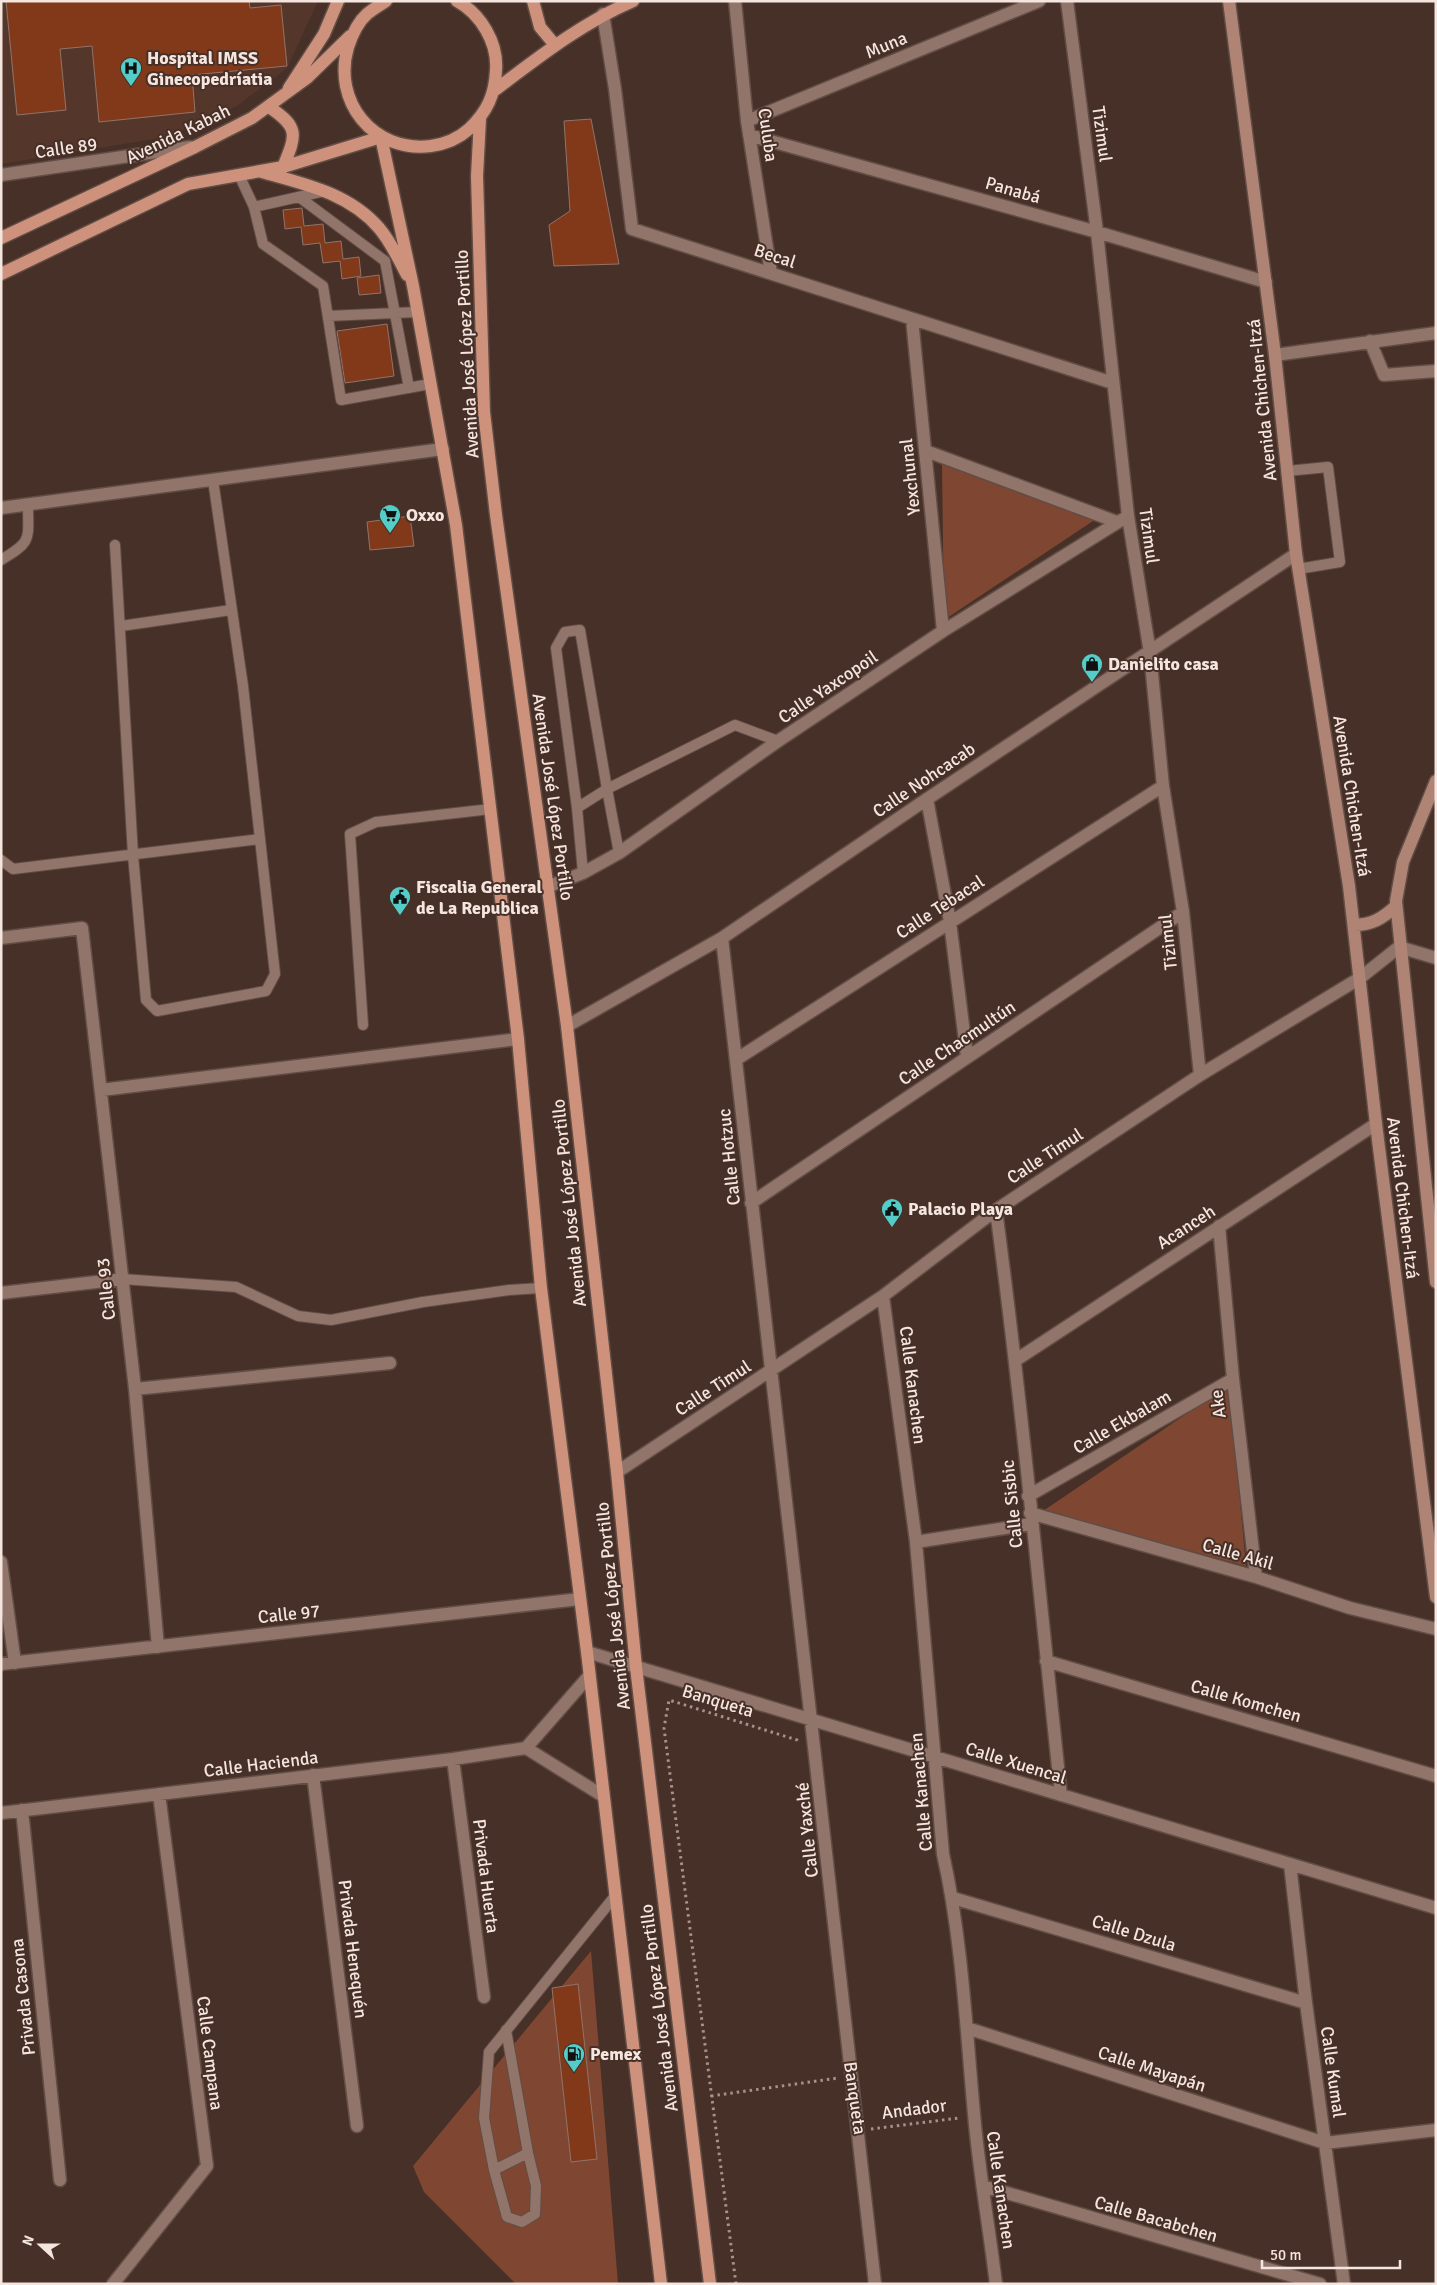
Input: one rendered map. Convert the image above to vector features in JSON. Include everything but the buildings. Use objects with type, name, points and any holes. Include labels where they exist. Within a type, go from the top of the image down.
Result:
[{"type":"main road","points":[[285,95],[324,34],[338,1]]},
{"type":"main road","points":[[365,1],[366,15]]},
{"type":"main road","points":[[386,1],[366,15],[352,34],[344,62],[346,91],[359,117],[381,137],[400,145],[418,147],[441,144],[463,135],[480,119],[495,90],[497,56],[484,25],[461,2]]},
{"type":"main road","points":[[533,1],[540,27],[555,45]]},
{"type":"main road","points":[[495,90],[555,45],[603,14],[633,1]]},
{"type":"main road","name":"Avenida Chichen-Itzá","points":[[1229,1],[1275,355],[1298,570],[1354,925],[1376,1124],[1436,1597]]},
{"type":"main road","name":"Avenida Kabah","points":[[1,238],[195,147],[269,107],[307,78],[352,34]]},
{"type":"main road","points":[[269,107],[287,119],[293,130],[290,150],[283,167]]},
{"type":"main road","name":"Avenida José López Portillo","points":[[480,119],[477,176],[484,412],[496,515],[567,1026],[617,1472],[636,1667],[710,2284]]},
{"type":"main road","points":[[1,274],[188,184],[283,167],[381,137]]},
{"type":"main road","name":"Avenida José López Portillo","points":[[381,137],[413,286],[456,525],[518,1039],[541,1288],[587,1652],[661,2284]]},
{"type":"main road","points":[[258,171],[326,191],[344,199],[365,214],[381,229],[390,258],[413,286]]},
{"type":"main road","name":"Avenida Chichen-Itzá","points":[[1436,781],[1403,862],[1396,906],[1436,1282]]},
{"type":"main road","points":[[1354,925],[1367,925],[1382,918],[1396,906]]},
{"type":"street","name":"Culuba","points":[[735,1],[747,121],[771,273]]},
{"type":"street","name":"Muna","points":[[747,121],[1039,1]]},
{"type":"street","name":"Tizimul","points":[[1067,1],[1097,232],[1113,382],[1123,519],[1150,653],[1163,786],[1183,912],[1200,1075]]},
{"type":"street","name":"Becal","points":[[603,14],[615,89],[632,229],[1113,382]]},
{"type":"street","name":"Panabá","points":[[749,135],[1097,232],[1266,282]]},
{"type":"street","name":"Calle 89","points":[[1,175],[195,147]]},
{"type":"street","name":"Yexchunal","points":[[912,319],[943,631]]},
{"type":"street","points":[[1275,355],[1436,333]]},
{"type":"street","points":[[1370,341],[1384,375],[1436,371]]},
{"type":"street","points":[[1,508],[443,449]]},
{"type":"street","points":[[926,451],[1123,519]]},
{"type":"street","name":"Calle Yaxcopoil","points":[[547,887],[583,872],[618,853],[943,631],[1123,519]]},
{"type":"street","name":"Calle Nohcacab","points":[[567,1026],[722,938],[927,798],[1150,653],[1296,554]]},
{"type":"street","name":"Calle Tebacal","points":[[737,1059],[1163,786]]},
{"type":"street","points":[[927,798],[950,922],[967,1057]]},
{"type":"street","name":"Calle Chacmultún","points":[[751,1203],[1183,912]]},
{"type":"street","name":"Calle 93","points":[[1,938],[82,928],[135,1389],[158,1647]]},
{"type":"street","name":"Calle Hotzuc","points":[[722,938],[737,1059],[770,1372]]},
{"type":"street","points":[[1399,947],[1436,958]]},
{"type":"street","name":"Calle Timul","points":[[617,1472],[883,1296],[996,1210],[1200,1075],[1360,978],[1399,947]]},
{"type":"street","points":[[101,1090],[518,1039]]},
{"type":"street","name":"Acanceh","points":[[1016,1360],[1376,1124]]},
{"type":"street","name":"Calle Sisbic","points":[[996,1210],[1016,1360],[1030,1518],[1061,1795]]},
{"type":"street","name":"Ake","points":[[1219,1226],[1233,1379],[1256,1577]]},
{"type":"street","points":[[1,1293],[122,1279]]},
{"type":"street","name":"Calle Kanachen","points":[[883,1296],[916,1542],[943,1854],[953,1898],[974,2116],[996,2284]]},
{"type":"street","points":[[135,1389],[390,1362]]},
{"type":"street","name":"Calle Yaxché","points":[[770,1372],[812,1720],[875,2284]]},
{"type":"street","name":"Calle Ekbalam","points":[[1028,1496],[1233,1379]]},
{"type":"street","points":[[916,1542],[1030,1518]]},
{"type":"street","name":"Calle Akil","points":[[1030,1518],[1256,1577],[1350,1608],[1436,1629]]},
{"type":"street","points":[[1,1562],[16,1663]]},
{"type":"street","name":"Calle 97","points":[[1,1664],[580,1599]]},
{"type":"street","name":"Calle Xuencal","points":[[587,1652],[1436,1908]]},
{"type":"street","name":"Calle Komchen","points":[[1046,1661],[1436,1776]]},
{"type":"street","points":[[589,1676],[526,1748],[603,1796]]},
{"type":"street","name":"Calle Hacienda","points":[[1,1813],[453,1759],[526,1748]]},
{"type":"street","name":"Privada Huerta","points":[[453,1759],[484,1997]]},
{"type":"street","name":"Privada Henequén","points":[[313,1776],[357,2126]]},
{"type":"street","name":"Calle Campana","points":[[113,2284],[207,2166],[159,1794]]},
{"type":"street","name":"Privada Casona","points":[[22,1810],[60,2180]]},
{"type":"street","name":"Calle Kumal","points":[[1290,1864],[1306,2003],[1344,2284]]},
{"type":"street","name":"Calle Dzula","points":[[953,1898],[1306,2003]]},
{"type":"street","name":"Calle Mayapán","points":[[967,2028],[1325,2143]]},
{"type":"street","points":[[1325,2143],[1436,2130]]},
{"type":"street","name":"Calle Bacabchen","points":[[983,2186],[1320,2284]]},
{"type":"lane","points":[[239,175],[254,207],[263,244],[323,286],[341,400],[430,384]]},
{"type":"lane","points":[[254,207],[326,191]]},
{"type":"lane","points":[[299,197],[390,258],[395,313],[409,388]]},
{"type":"lane","points":[[328,316],[418,312]]},
{"type":"lane","points":[[1287,471],[1328,467],[1340,562],[1298,570]]},
{"type":"lane","points":[[115,545],[133,856],[146,1000],[156,1011],[266,991],[275,974],[243,686],[213,480]]},
{"type":"lane","points":[[1,560],[22,547],[26,541],[28,535],[28,504]]},
{"type":"lane","points":[[121,626],[231,610]]},
{"type":"lane","points":[[583,872],[577,808],[556,648],[565,632],[580,630],[618,853]]},
{"type":"lane","points":[[577,808],[607,789],[736,725],[778,742]]},
{"type":"lane","points":[[363,1025],[350,834],[376,822],[490,809]]},
{"type":"lane","points":[[1,860],[13,869],[133,856],[260,839]]},
{"type":"lane","points":[[122,1279],[236,1287],[298,1316],[331,1320],[423,1302],[509,1290],[541,1288]]},
{"type":"lane","points":[[506,2030],[528,2153],[536,2186],[535,2214],[522,2222],[508,2217],[494,2170],[484,2118],[489,2052],[506,2030],[615,1896]]},
{"type":"lane","points":[[494,2170],[528,2153]]},
{"type":"path","name":"Banqueta","points":[[736,2284],[710,2096],[664,1728],[669,1700],[798,1740],[799,1750]]},
{"type":"path","name":"Banqueta","points":[[838,2068],[840,2088]]},
{"type":"path","points":[[710,2096],[839,2078]]},
{"type":"path","name":"Andador","points":[[858,2130],[974,2116]]},
{"type":"shaded area","name":"Hospital IMSS Ginecopedríatia","points":[[1,1],[318,1],[287,68],[237,106],[166,137],[1,164]]},
{"type":"shaded area","points":[[942,463],[1096,519],[944,620]]},
{"type":"shaded area","points":[[1229,1385],[1246,1566],[1043,1511]]},
{"type":"shaded area","points":[[591,1951],[618,2284],[516,2284],[424,2192],[413,2166]]},
{"type":"place","name":"Hospital IMSS Ginecopedríatia","points":[[131,87]]},
{"type":"place","name":"Oxxo","points":[[390,534]]},
{"type":"place","name":"Danielito casa","points":[[1092,683]]},
{"type":"place","name":"Fiscalia General de La Republica","points":[[400,916]]},
{"type":"place","name":"Palacio Playa","points":[[892,1228]]},
{"type":"place","name":"Pemex","points":[[574,2073]]}]
